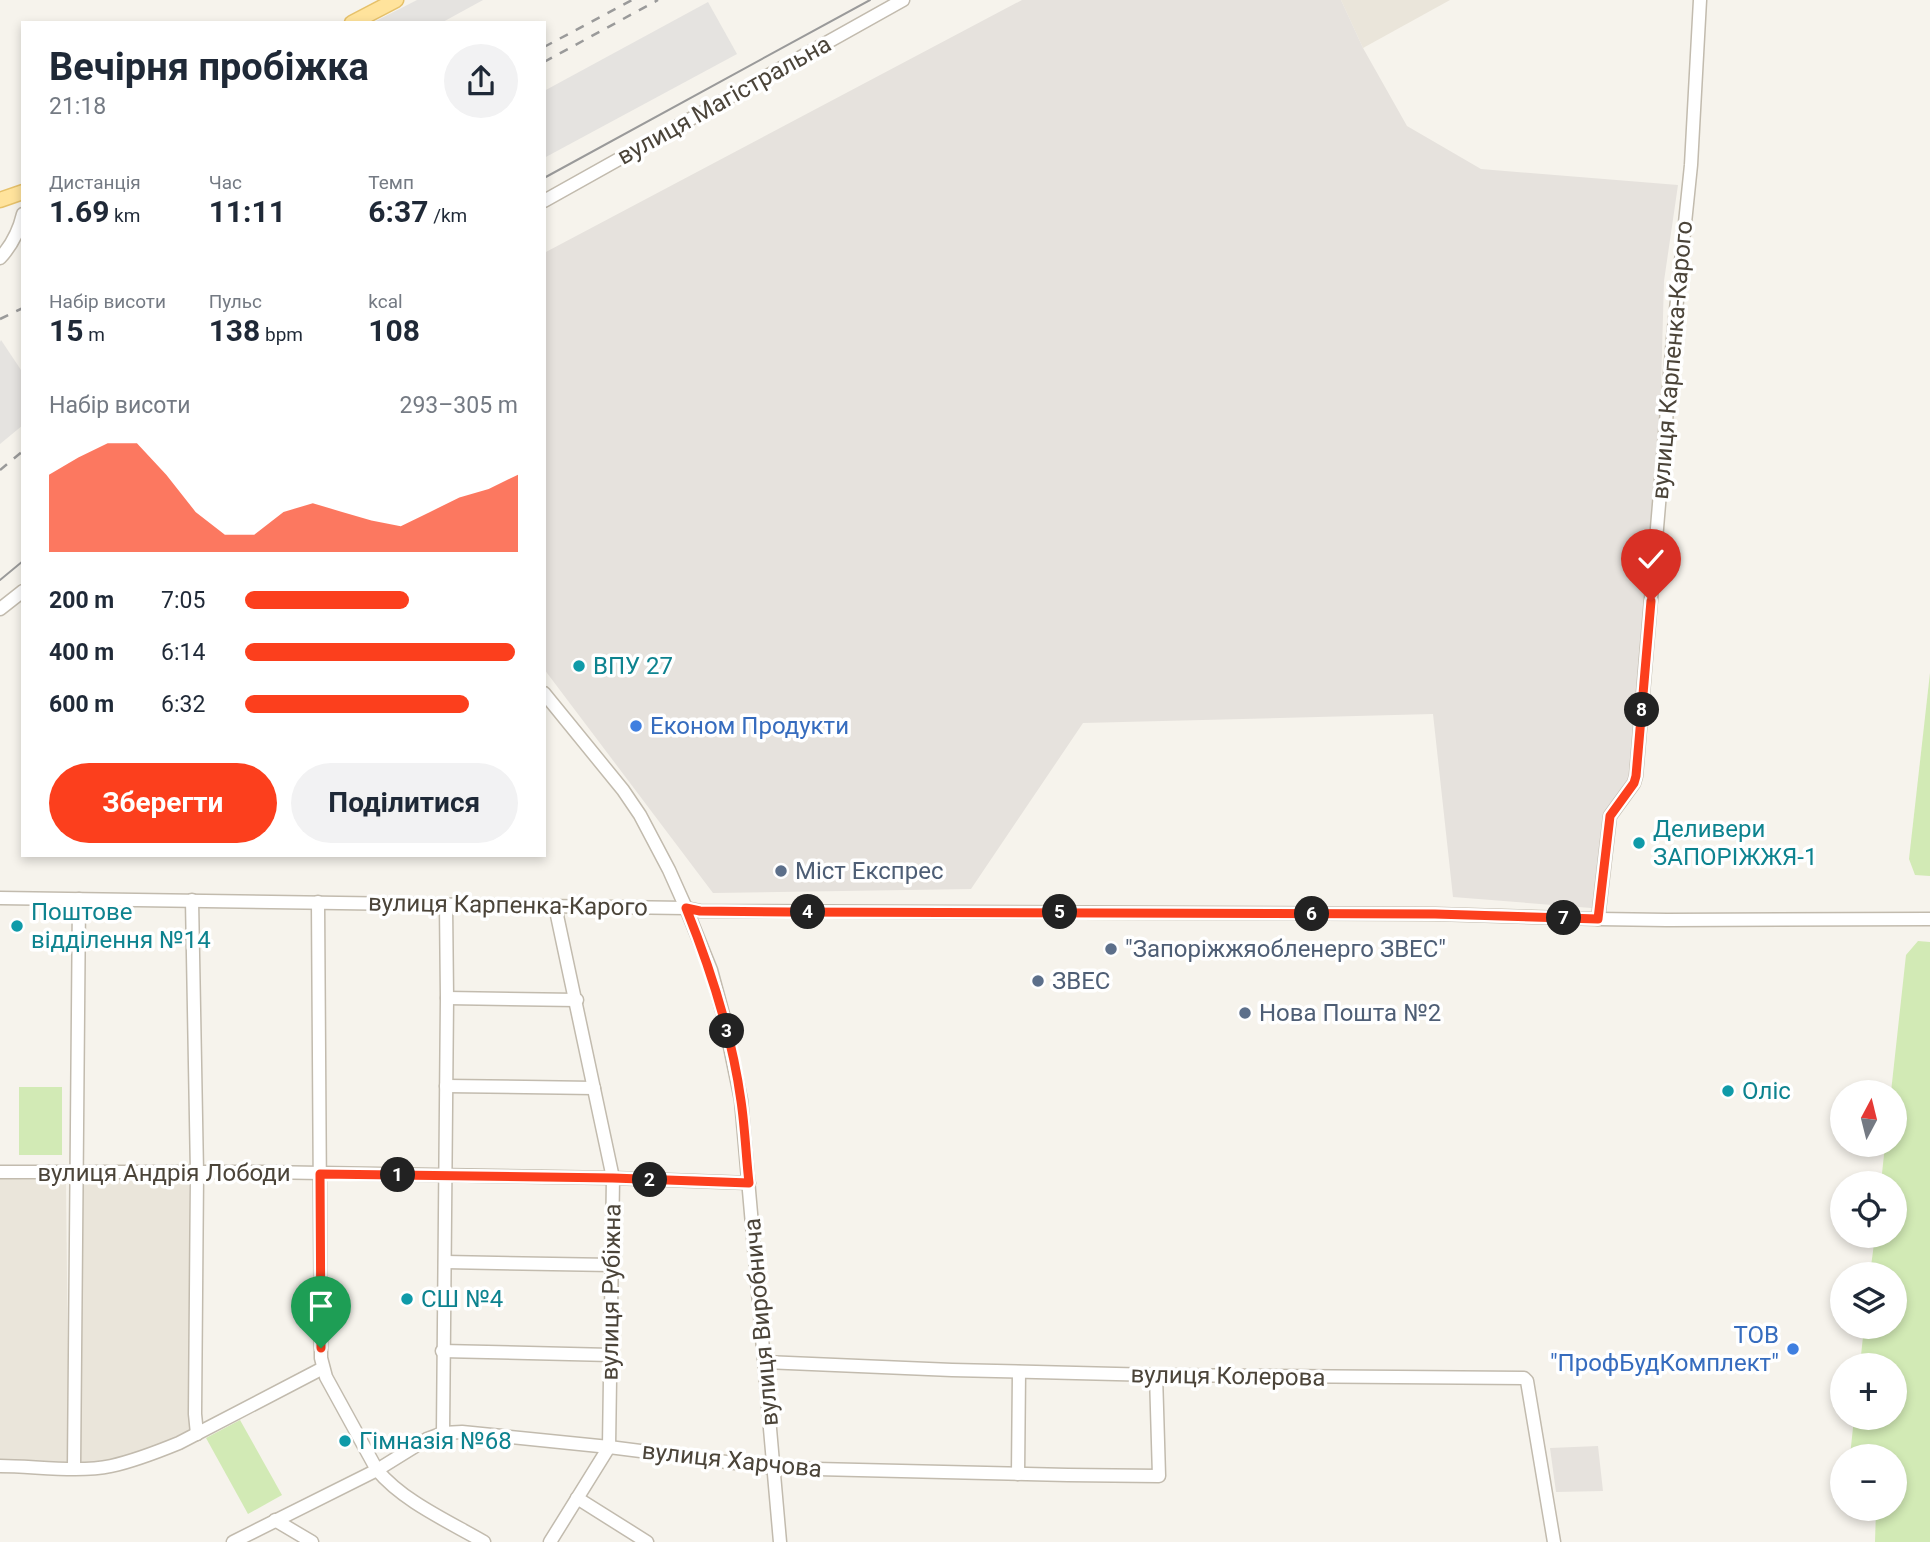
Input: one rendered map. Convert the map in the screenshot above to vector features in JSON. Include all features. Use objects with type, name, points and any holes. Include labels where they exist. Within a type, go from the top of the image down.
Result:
[{"type":"main road","points":[[356,21],[396,0]]},
{"type":"main road","points":[[0,200],[21,193]]},
{"type":"street","name":"вулиця Магістральна","points":[[546,200],[903,0]]},
{"type":"street","name":"вулиця Карпенка-Карого","points":[[0,898],[686,908],[700,911],[1423,914],[1598,919],[1610,816],[1634,783],[1636,776],[1673,339],[1691,164],[1700,0]]},
{"type":"street","points":[[0,258],[14,239],[21,221]]},
{"type":"street","points":[[0,610],[21,593]]},
{"type":"street","name":"вулиця Виробнича","points":[[546,695],[623,790],[639,815],[686,908],[710,971],[724,1018],[741,1100],[780,1542]]},
{"type":"street","points":[[74,1468],[79,899]]},
{"type":"street","points":[[192,900],[197,1173],[197,1434]]},
{"type":"street","points":[[317,902],[323,1368],[376,1469],[391,1485],[484,1542]]},
{"type":"street","points":[[443,1433],[446,905]]},
{"type":"street","name":"вулиця Рубіжна","points":[[555,906],[613,1178],[609,1447]]},
{"type":"street","points":[[1598,919],[1930,919]]},
{"type":"street","points":[[447,998],[577,1000]]},
{"type":"street","points":[[446,1086],[594,1088]]},
{"type":"street","name":"вулиця Андрія Лободи","points":[[0,1171],[445,1175],[749,1183]]},
{"type":"street","points":[[445,1262],[612,1265]]},
{"type":"street","points":[[443,1351],[611,1355]]},
{"type":"street","name":"вулиця Колерова","points":[[765,1362],[1156,1376],[1524,1378],[1527,1381],[1554,1542]]},
{"type":"street","points":[[0,1466],[112,1466],[156,1452],[197,1434],[323,1368]]},
{"type":"street","points":[[1018,1474],[1019,1372]]},
{"type":"street","name":"вулиця Харчова","points":[[233,1542],[443,1433],[462,1432],[609,1447],[774,1468],[1159,1476],[1156,1376]]},
{"type":"street","points":[[550,1542],[609,1447]]},
{"type":"street","points":[[577,1498],[647,1542]]},
{"type":"street","points":[[275,1520],[312,1542]]},
{"type":"shaded area","points":[[417,0],[483,0],[445,21],[376,21]]},
{"type":"shaded area","points":[[1022,0],[1341,0],[1363,48],[1407,126],[1481,169],[1678,185],[1664,281],[1656,565],[1638,767],[1620,799],[1604,909],[1453,897],[1433,714],[1083,723],[971,889],[713,893],[546,672],[546,252]]},
{"type":"shaded area","points":[[1341,0],[1450,0],[1363,48]]},
{"type":"shaded area","points":[[708,2],[737,54],[546,157],[546,90]]},
{"type":"shaded area","points":[[1,340],[21,370],[21,427],[0,444]]},
{"type":"shaded area","points":[[81,1178],[189,1179],[192,1433],[110,1463],[79,1463]]},
{"type":"shaded area","points":[[0,1179],[66,1180],[69,1462],[0,1461]]},
{"type":"shaded area","points":[[1598,1446],[1603,1491],[1556,1492],[1550,1448]]},
{"type":"green space","points":[[1930,673],[1930,876],[1915,875],[1909,859]]},
{"type":"green space","points":[[1918,941],[1930,942],[1930,1542],[1875,1542],[1876,1521],[1907,1521],[1907,1444],[1851,1444],[1853,1430],[1907,1430],[1907,1353],[1861,1353],[1863,1339],[1907,1339],[1907,1262],[1872,1262],[1873,1248],[1907,1248],[1907,1171],[1882,1171],[1884,1157],[1908,1157],[1908,1080],[1892,1080],[1906,955]]},
{"type":"green space","points":[[19,1087],[62,1087],[62,1155],[19,1155]]},
{"type":"green space","points":[[240,1420],[282,1495],[248,1514],[206,1438]]},
{"type":"tram line","points":[[546,177],[870,0]]},
{"type":"tram line","points":[[0,580],[21,563]]},
{"type":"railway","points":[[546,46],[632,0]]},
{"type":"railway","points":[[546,61],[658,0]]},
{"type":"railway","points":[[0,319],[21,309]]},
{"type":"railway","points":[[0,470],[21,453]]},
{"type":"place","name":"ВПУ 27","points":[[579,666]]},
{"type":"place","name":"Економ Продукти","points":[[636,726]]},
{"type":"place","name":"Деливери ЗАПОРІЖЖЯ-1","points":[[1639,843]]},
{"type":"place","name":"Мiст Експрес","points":[[781,871]]},
{"type":"place","name":"Поштове відділення №14","points":[[17,926]]},
{"type":"place","name":"\"Запоріжжяобленерго ЗВЕС\"","points":[[1111,949]]},
{"type":"place","name":"ЗВЕС","points":[[1038,981]]},
{"type":"place","name":"Нова Пошта №2","points":[[1245,1013]]},
{"type":"place","name":"Оліс","points":[[1728,1091]]},
{"type":"place","name":"СШ №4","points":[[407,1299]]},
{"type":"place","name":"ТОВ \"ПрофБудКомплект\"","points":[[1793,1349]]},
{"type":"place","name":"Гімназія №68","points":[[345,1441]]},
{"type":"route","points":[[321,1348],[320,1174],[613,1178],[749,1183],[741,1100],[724,1018],[710,971],[686,908],[700,911],[789,912],[1435,914],[1598,919],[1610,816],[1634,783],[1636,776],[1651,601]]}]
